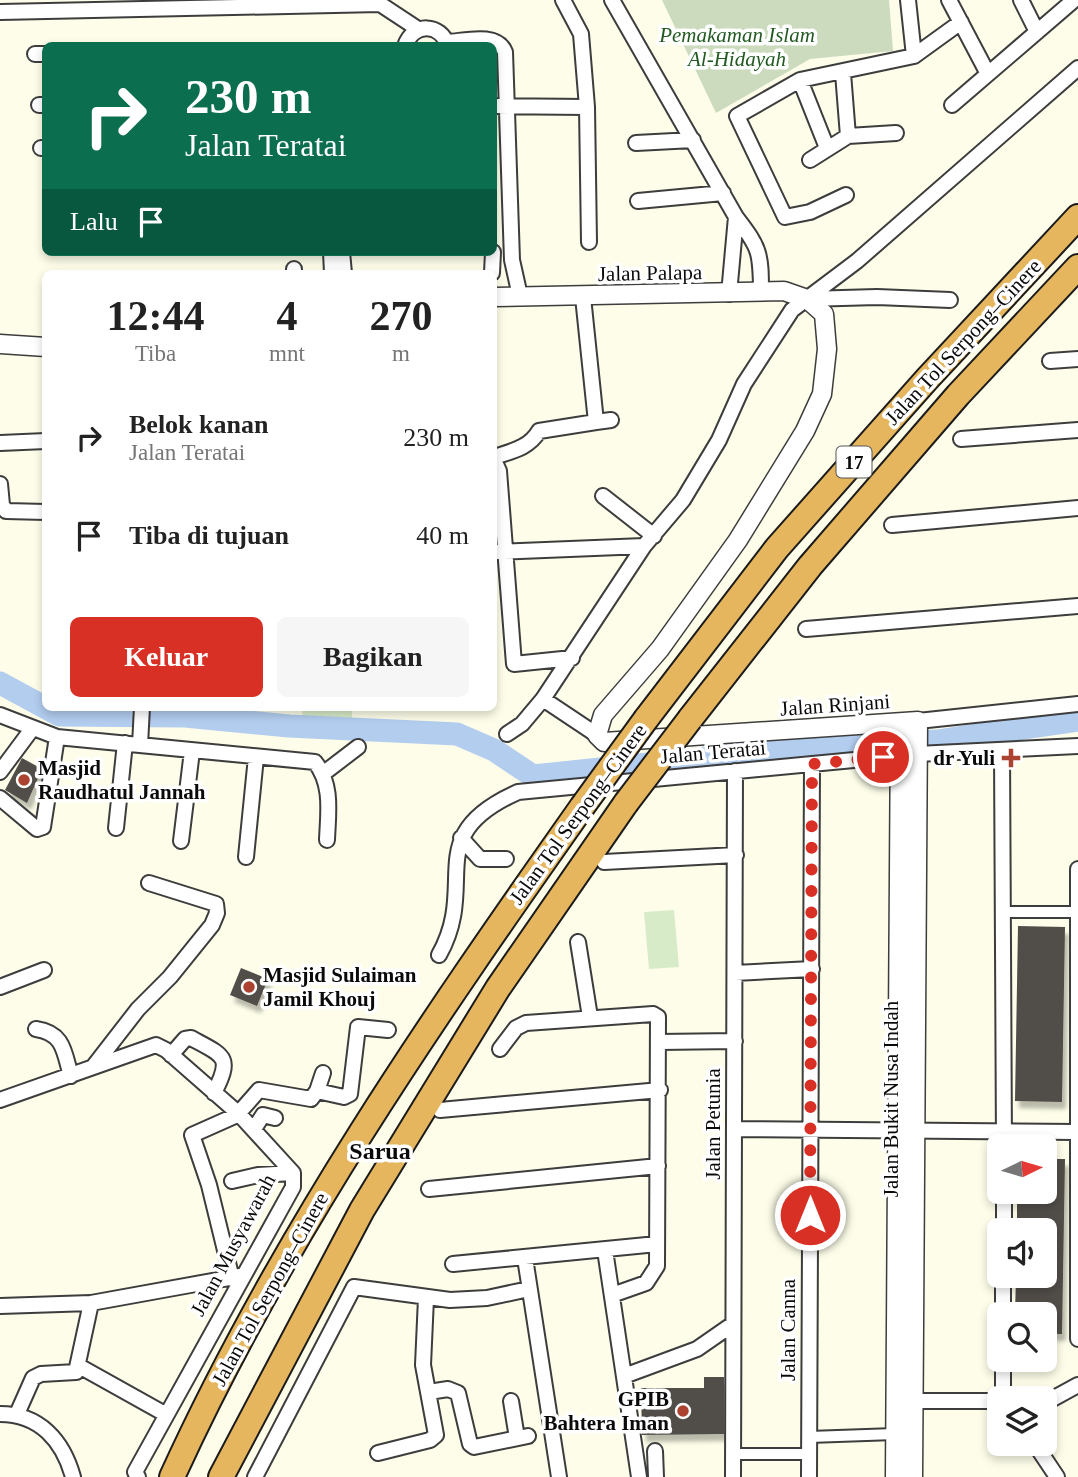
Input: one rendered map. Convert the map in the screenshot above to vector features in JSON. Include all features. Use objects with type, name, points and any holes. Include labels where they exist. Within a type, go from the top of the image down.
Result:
[{"type":"highway","name":"Jalan Tol Serpong–Cinere","points":[[173,1477],[206,1403],[319,1200],[465,972],[582,807],[777,548],[927,379],[1078,218]]},
{"type":"highway","name":"Jalan Tol Serpong–Cinere","points":[[221,1477],[362,1210],[498,988],[626,803],[810,566],[958,395],[1078,267]]},
{"type":"street","points":[[563,0],[581,34],[587,107],[589,242]]},
{"type":"street","points":[[612,0],[736,217],[759,249],[761,293]]},
{"type":"street","points":[[908,0],[914,56]]},
{"type":"street","points":[[949,0],[988,75]]},
{"type":"street","points":[[1021,0],[1037,32]]},
{"type":"street","points":[[952,105],[1074,0]]},
{"type":"street","points":[[0,12],[19,6],[380,2],[397,18],[410,38],[436,29],[446,42]]},
{"type":"street","points":[[846,195],[810,212],[785,217],[736,118],[738,114],[800,80],[914,56],[961,22]]},
{"type":"street","points":[[470,42],[496,42]]},
{"type":"street","points":[[497,42],[506,59],[501,106],[513,267],[520,296]]},
{"type":"street","points":[[507,734],[522,724],[543,699],[649,541],[682,500],[719,440],[744,384],[792,310],[857,261],[1078,68]]},
{"type":"street","points":[[843,73],[848,136]]},
{"type":"street","points":[[800,80],[827,148]]},
{"type":"street","points":[[501,106],[587,107]]},
{"type":"street","points":[[810,160],[848,136],[896,133]]},
{"type":"street","points":[[636,143],[692,140]]},
{"type":"street","points":[[638,201],[723,193]]},
{"type":"street","points":[[729,294],[736,217]]},
{"type":"street","points":[[733,238],[750,235]]},
{"type":"street","points":[[492,270],[513,267]]},
{"type":"street","name":"Jalan Palapa","points":[[497,297],[784,291],[807,299]]},
{"type":"street","points":[[583,297],[596,422]]},
{"type":"street","points":[[807,299],[877,297],[950,300]]},
{"type":"street","points":[[543,699],[597,735],[603,715],[668,639],[744,531],[805,431],[822,394],[827,349],[824,314],[807,299]]},
{"type":"street","points":[[0,344],[42,347]]},
{"type":"street","points":[[1050,361],[1078,359]]},
{"type":"street","points":[[497,457],[523,447],[539,431],[611,420]]},
{"type":"street","points":[[961,439],[1078,430]]},
{"type":"street","points":[[0,443],[42,442]]},
{"type":"street","points":[[497,466],[499,552],[514,664],[572,658]]},
{"type":"street","points":[[0,484],[2,505],[6,511],[42,512]]},
{"type":"street","points":[[603,496],[649,541]]},
{"type":"street","points":[[892,525],[1078,508]]},
{"type":"street","points":[[499,552],[649,541]]},
{"type":"street","points":[[806,629],[1078,606]]},
{"type":"street","name":"Jalan Rinjani","points":[[597,735],[604,742],[909,723],[1078,704]]},
{"type":"street","points":[[141,711],[141,738]]},
{"type":"street","points":[[0,715],[57,737],[125,743],[141,738],[192,751],[315,762],[324,773],[328,792],[327,840]]},
{"type":"street","name":"Jalan Bukit Nusa Indah","points":[[909,723],[904,1401],[913,1477]]},
{"type":"street","points":[[0,772],[32,729]]},
{"type":"street","points":[[0,798],[37,829],[43,827],[57,737]]},
{"type":"street","points":[[117,828],[125,743]]},
{"type":"street","name":"Jalan Teratai","points":[[461,838],[482,811],[518,792],[908,753],[1078,746]]},
{"type":"street","points":[[324,773],[358,747]]},
{"type":"street","points":[[181,841],[192,751]]},
{"type":"street","points":[[1002,751],[1004,1131]]},
{"type":"street","points":[[246,857],[256,757]]},
{"type":"street","name":"Jalan Canna","points":[[809,1477],[812,764]]},
{"type":"street","name":"Jalan Petunia","points":[[733,1477],[736,973],[734,771]]},
{"type":"street","points":[[461,838],[480,859],[506,859]]},
{"type":"street","points":[[439,956],[456,916],[457,853],[461,838]]},
{"type":"street","points":[[604,862],[736,855]]},
{"type":"street","points":[[1078,869],[1078,1339]]},
{"type":"street","points":[[93,1068],[138,1009],[170,977],[212,925],[217,913],[216,904],[149,883]]},
{"type":"street","points":[[1004,912],[1078,912]]},
{"type":"street","points":[[578,942],[590,1017]]},
{"type":"street","points":[[736,973],[812,969]]},
{"type":"street","points":[[0,987],[44,970]]},
{"type":"street","points":[[500,1049],[520,1024],[656,1014],[660,1090],[657,1266],[646,1283],[612,1295]]},
{"type":"street","points":[[317,1091],[344,1097],[350,1094],[358,1027],[388,1030]]},
{"type":"street","points":[[36,1029],[55,1033],[61,1040],[71,1076]]},
{"type":"street","points":[[0,1100],[156,1045],[171,1055],[186,1039],[191,1038],[222,1055],[226,1063],[214,1093]]},
{"type":"street","points":[[659,1042],[735,1041]]},
{"type":"street","name":"Jalan Musyawarah","points":[[135,1476],[237,1277],[293,1186],[293,1173],[254,1129],[171,1055]]},
{"type":"street","points":[[0,1306],[91,1303],[237,1277],[192,1135],[239,1114],[259,1090],[311,1099],[323,1073]]},
{"type":"street","points":[[440,1110],[660,1090]]},
{"type":"street","points":[[254,1129],[262,1115],[275,1118]]},
{"type":"street","points":[[734,1129],[1078,1132]]},
{"type":"street","points":[[429,1189],[658,1166]]},
{"type":"street","points":[[232,1181],[258,1175],[293,1173]]},
{"type":"street","points":[[453,1264],[657,1244]]},
{"type":"street","points":[[605,1250],[639,1477]]},
{"type":"street","points":[[525,1258],[559,1477]]},
{"type":"street","points":[[255,1477],[354,1287],[426,1298],[470,1299],[529,1289]]},
{"type":"street","points":[[378,1453],[435,1437],[424,1365],[422,1328],[426,1298]]},
{"type":"street","points":[[18,1414],[33,1378],[41,1374],[71,1374],[79,1366],[91,1303]]},
{"type":"street","points":[[624,1376],[697,1349],[733,1324]]},
{"type":"street","points":[[79,1366],[165,1414]]},
{"type":"street","points":[[1057,1396],[1078,1385]]},
{"type":"street","points":[[429,1392],[448,1390],[458,1393],[470,1444],[474,1447],[523,1437],[512,1401]]},
{"type":"street","points":[[904,1401],[987,1400]]},
{"type":"street","name":"Jalan Bukit Nusa Indah","points":[[895,1477],[895,1434],[904,1401]]},
{"type":"street","points":[[0,1415],[18,1414],[61,1444],[72,1477]]},
{"type":"street","points":[[810,1437],[895,1434]]},
{"type":"street","points":[[655,1451],[656,1477]]},
{"type":"street","points":[[733,1454],[809,1454]]},
{"type":"street","points":[[1043,1456],[1057,1477]]},
{"type":"green space","name":"Pemakaman Islam Al-Hidayah","points":[[662,0],[889,0],[893,51],[810,59],[716,113]]},
{"type":"green space","points":[[302,711],[352,711],[352,718],[303,721]]},
{"type":"green space","points":[[674,910],[679,967],[649,969],[644,912]]},
{"type":"building","name":"Masjid Raudhatul Jannah","points":[[22,758],[42,769],[27,803],[5,790]]},
{"type":"building","points":[[1018,926],[1065,927],[1062,1102],[1015,1101]]},
{"type":"building","name":"Masjid Sulaiman Jamil Khouj","points":[[241,968],[268,979],[257,1006],[230,995]]},
{"type":"building","points":[[1057,1159],[1065,1159],[1062,1334],[1057,1334],[1057,1302],[1015,1302],[1016,1288],[1057,1288],[1057,1218],[1017,1218],[1017,1204],[1057,1204]]},
{"type":"building","name":"GPIB Bahtera Iman","points":[[704,1377],[724,1377],[724,1434],[642,1435],[641,1388],[704,1388]]},
{"type":"waterway","points":[[0,683],[42,706]]},
{"type":"waterway","points":[[52,711],[59,715],[185,716],[289,726],[457,734],[494,750],[533,776],[811,747],[937,741],[1078,720]]},
{"type":"place","name":"dr Yuli","points":[[1011,758]]},
{"type":"place","name":"Masjid Raudhatul Jannah","points":[[24,780]]},
{"type":"place","name":"Masjid Sulaiman Jamil Khouj","points":[[249,987]]},
{"type":"place","name":"GPIB Bahtera Iman","points":[[683,1411]]},
{"type":"district","name":"Sarua","points":[[380,1151]]},
{"type":"route","points":[[810,1215],[812,764],[883,757]]}]
